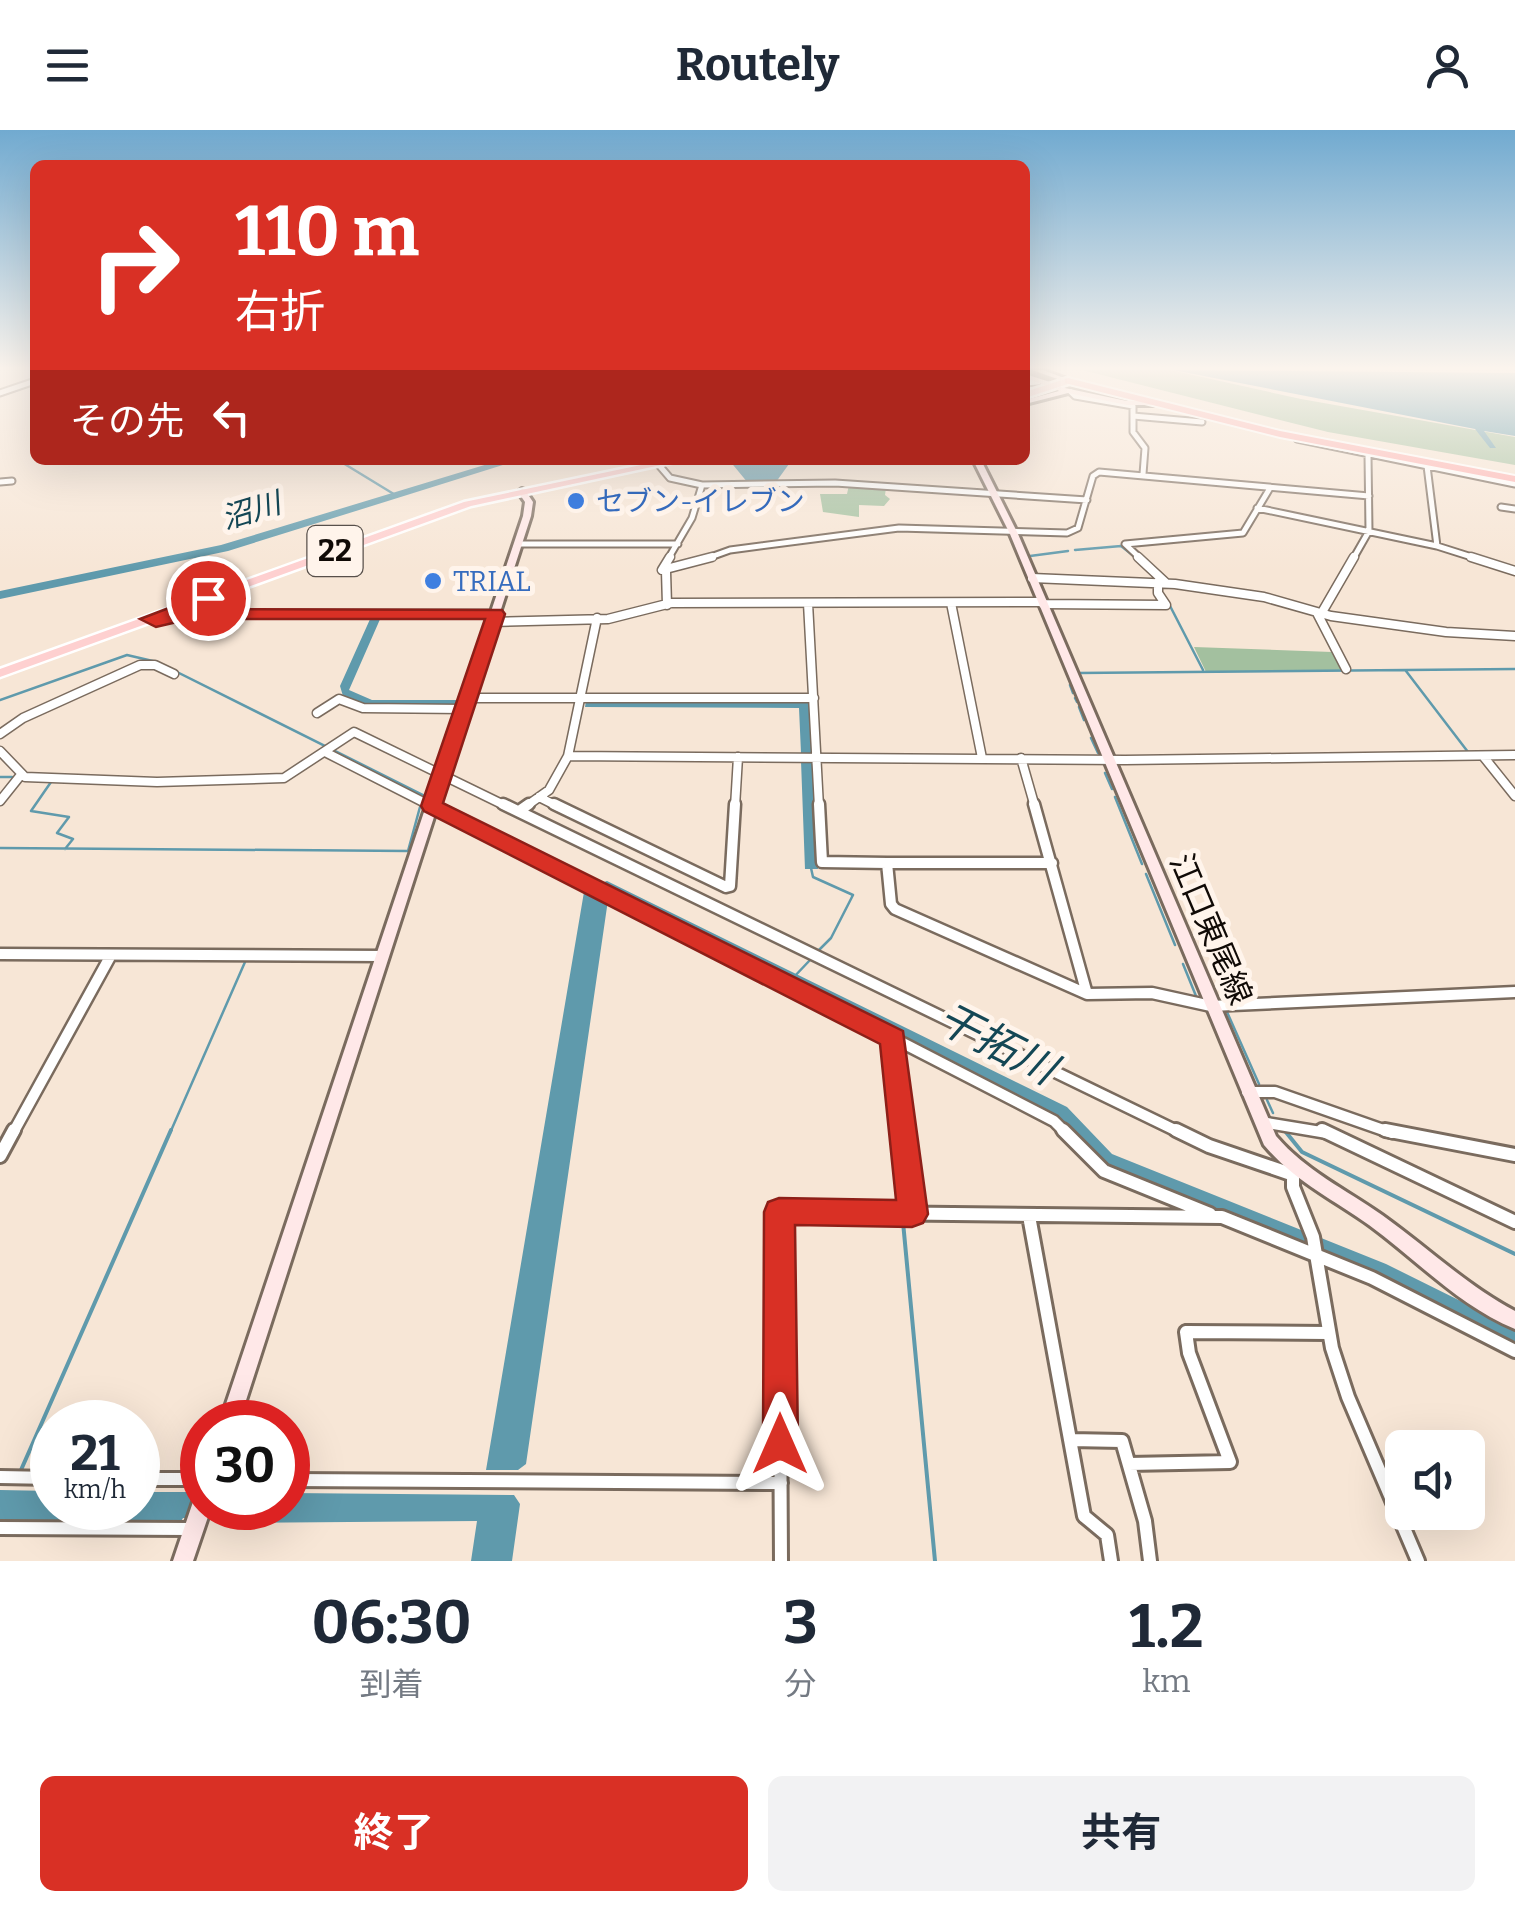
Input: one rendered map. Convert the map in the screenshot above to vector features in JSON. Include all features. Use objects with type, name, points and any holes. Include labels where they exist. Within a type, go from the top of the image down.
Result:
[{"type":"highway","points":[[1294,437],[1515,482]]},
{"type":"main road","name":"22","points":[[0,673],[422,519],[522,492],[653,465]]},
{"type":"main road","name":"江口東尾線","points":[[980,465],[1014,534],[1260,1122],[1293,1171],[1377,1222],[1468,1293],[1515,1320]]},
{"type":"main road","points":[[236,1400],[495,618],[529,502],[522,492]]},
{"type":"main road","points":[[184,1561],[194,1530]]},
{"type":"street","points":[[1137,437],[1144,448],[1143,474]]},
{"type":"street","points":[[1291,437],[1368,456],[1515,482]]},
{"type":"street","points":[[1319,613],[1369,532],[1368,456]]},
{"type":"street","points":[[659,465],[670,478],[702,485],[835,483],[1087,500]]},
{"type":"street","points":[[1428,466],[1437,546]]},
{"type":"street","points":[[666,570],[730,550],[832,534],[899,528],[1014,534],[1072,531],[1078,528],[1096,473],[1369,496]]},
{"type":"street","points":[[0,482],[12,481]]},
{"type":"street","points":[[667,604],[666,570],[662,568],[699,502],[702,485]]},
{"type":"street","points":[[1162,582],[1125,544],[1243,532],[1270,488]]},
{"type":"street","points":[[1502,507],[1515,509]]},
{"type":"street","points":[[1256,508],[1437,546],[1515,572]]},
{"type":"street","points":[[518,544],[678,544]]},
{"type":"street","points":[[1032,578],[1162,582],[1257,596],[1319,613],[1446,632],[1515,636]]},
{"type":"street","points":[[149,619],[190,614],[597,618],[653,611],[667,604],[1166,605],[1158,592],[1162,582]]},
{"type":"street","points":[[808,603],[822,862],[1052,863]]},
{"type":"street","points":[[952,603],[982,758]]},
{"type":"street","points":[[1319,613],[1346,669]]},
{"type":"street","points":[[519,811],[548,790],[568,756],[597,618]]},
{"type":"street","points":[[0,734],[23,718],[140,665],[155,665],[174,674]]},
{"type":"street","points":[[316,713],[339,699],[363,708],[580,698],[814,698]]},
{"type":"street","points":[[0,750],[20,776],[157,782],[284,778],[354,732],[1209,1146],[1293,1171],[1313,1237],[1328,1333],[1348,1397],[1418,1561]]},
{"type":"street","points":[[329,749],[432,806],[1054,1121],[1104,1170],[1372,1278],[1515,1351]]},
{"type":"street","points":[[568,756],[1515,756]]},
{"type":"street","points":[[1483,756],[1515,796]]},
{"type":"street","points":[[539,797],[726,887],[730,886],[738,757]]},
{"type":"street","points":[[1021,758],[1087,994]]},
{"type":"street","points":[[0,801],[20,776]]},
{"type":"street","points":[[887,863],[891,904],[896,909],[1087,994],[1152,993],[1211,1006],[1515,992]]},
{"type":"street","points":[[0,954],[382,956]]},
{"type":"street","points":[[0,1156],[110,955]]},
{"type":"street","points":[[893,1038],[912,1214]]},
{"type":"street","points":[[1246,1092],[1275,1092],[1402,1136],[1515,1155]]},
{"type":"street","points":[[1260,1122],[1320,1129],[1515,1222]]},
{"type":"street","points":[[781,1561],[779,1212],[1212,1216]]},
{"type":"street","points":[[1030,1216],[1084,1516],[1107,1535],[1111,1561]]},
{"type":"street","points":[[1129,1464],[1230,1462],[1188,1353],[1186,1332],[1328,1333]]},
{"type":"street","points":[[1070,1440],[1122,1441],[1144,1520],[1150,1561]]},
{"type":"street","points":[[0,1477],[30,1478]]},
{"type":"street","points":[[310,1480],[781,1483]]},
{"type":"street","points":[[0,1528],[180,1520]]},
{"type":"green space","points":[[1355,437],[1514,437],[1515,465]]},
{"type":"green space","points":[[849,485],[886,488],[885,495],[890,499],[884,506],[859,505],[859,517],[823,512],[820,494],[847,494]]},
{"type":"green space","points":[[1194,647],[1332,652],[1343,671],[1206,672]]},
{"type":"water","points":[[1481,437],[1488,437],[1496,448],[1490,448]]},
{"type":"water","points":[[733,465],[788,465],[776,482],[748,483]]},
{"type":"water","points":[[371,617],[381,617],[349,690],[372,700],[457,700],[455,706],[366,706],[343,696],[340,686]]},
{"type":"water","points":[[586,701],[809,702],[812,753],[801,753],[799,708],[585,707]]},
{"type":"water","points":[[801,761],[812,761],[818,869],[805,869]]},
{"type":"water","points":[[584,892],[595,892],[608,900],[526,1464],[518,1470],[486,1470]]},
{"type":"water","points":[[0,1490],[30,1491],[30,1521],[0,1521]]},
{"type":"water","points":[[160,1492],[180,1492],[180,1523],[160,1523]]},
{"type":"water","points":[[310,1493],[514,1495],[520,1504],[512,1561],[471,1561],[477,1521],[310,1522]]},
{"type":"waterway","points":[[346,465],[397,496]]},
{"type":"waterway","name":"沼川","points":[[0,595],[224,548],[497,465]]},
{"type":"waterway","points":[[1075,550],[1121,546],[1135,557]]},
{"type":"waterway","points":[[1030,556],[1068,551]]},
{"type":"waterway","points":[[1168,602],[1203,670]]},
{"type":"waterway","name":"干拓川","points":[[0,700],[127,655],[157,662],[427,797]]},
{"type":"waterway","points":[[1078,673],[1515,669]]},
{"type":"waterway","points":[[1406,671],[1468,752]]},
{"type":"waterway","points":[[1070,685],[1073,693]]},
{"type":"waterway","points":[[1075,698],[1077,702]]},
{"type":"waterway","points":[[1079,707],[1084,720]]},
{"type":"waterway","points":[[1091,738],[1098,753]]},
{"type":"waterway","points":[[1105,773],[1112,789]]},
{"type":"waterway","points":[[0,777],[12,777]]},
{"type":"waterway","points":[[51,782],[31,811],[69,817],[57,833],[73,839],[65,848]]},
{"type":"waterway","points":[[1115,797],[1142,864]]},
{"type":"waterway","name":"干拓川","points":[[443,804],[607,887]]},
{"type":"waterway","points":[[65,848],[408,851],[420,807]]},
{"type":"waterway","points":[[0,848],[65,848]]},
{"type":"waterway","points":[[811,868],[813,877],[853,895],[831,938],[818,951]]},
{"type":"waterway","points":[[1146,874],[1175,945]]},
{"type":"waterway","name":"干拓川","points":[[607,887],[1059,1113],[1104,1161],[1377,1272],[1515,1341]]},
{"type":"waterway","points":[[792,979],[811,959]]},
{"type":"waterway","points":[[170,1133],[245,962]]},
{"type":"waterway","points":[[1183,964],[1196,996]]},
{"type":"waterway","points":[[1227,1012],[1259,1084]]},
{"type":"waterway","points":[[1267,1100],[1273,1113]]},
{"type":"waterway","points":[[21,1470],[171,1130]]},
{"type":"waterway","points":[[1285,1131],[1302,1152],[1515,1254]]},
{"type":"waterway","points":[[903,1222],[935,1561]]},
{"type":"place","name":"セブン-イレブン","points":[[576,501]]},
{"type":"place","name":"TRIAL","points":[[433,581]]},
{"type":"route","points":[[208,598],[149,619],[190,614],[496,614],[432,806],[893,1038],[912,1214],[779,1212],[780,1444]]}]
